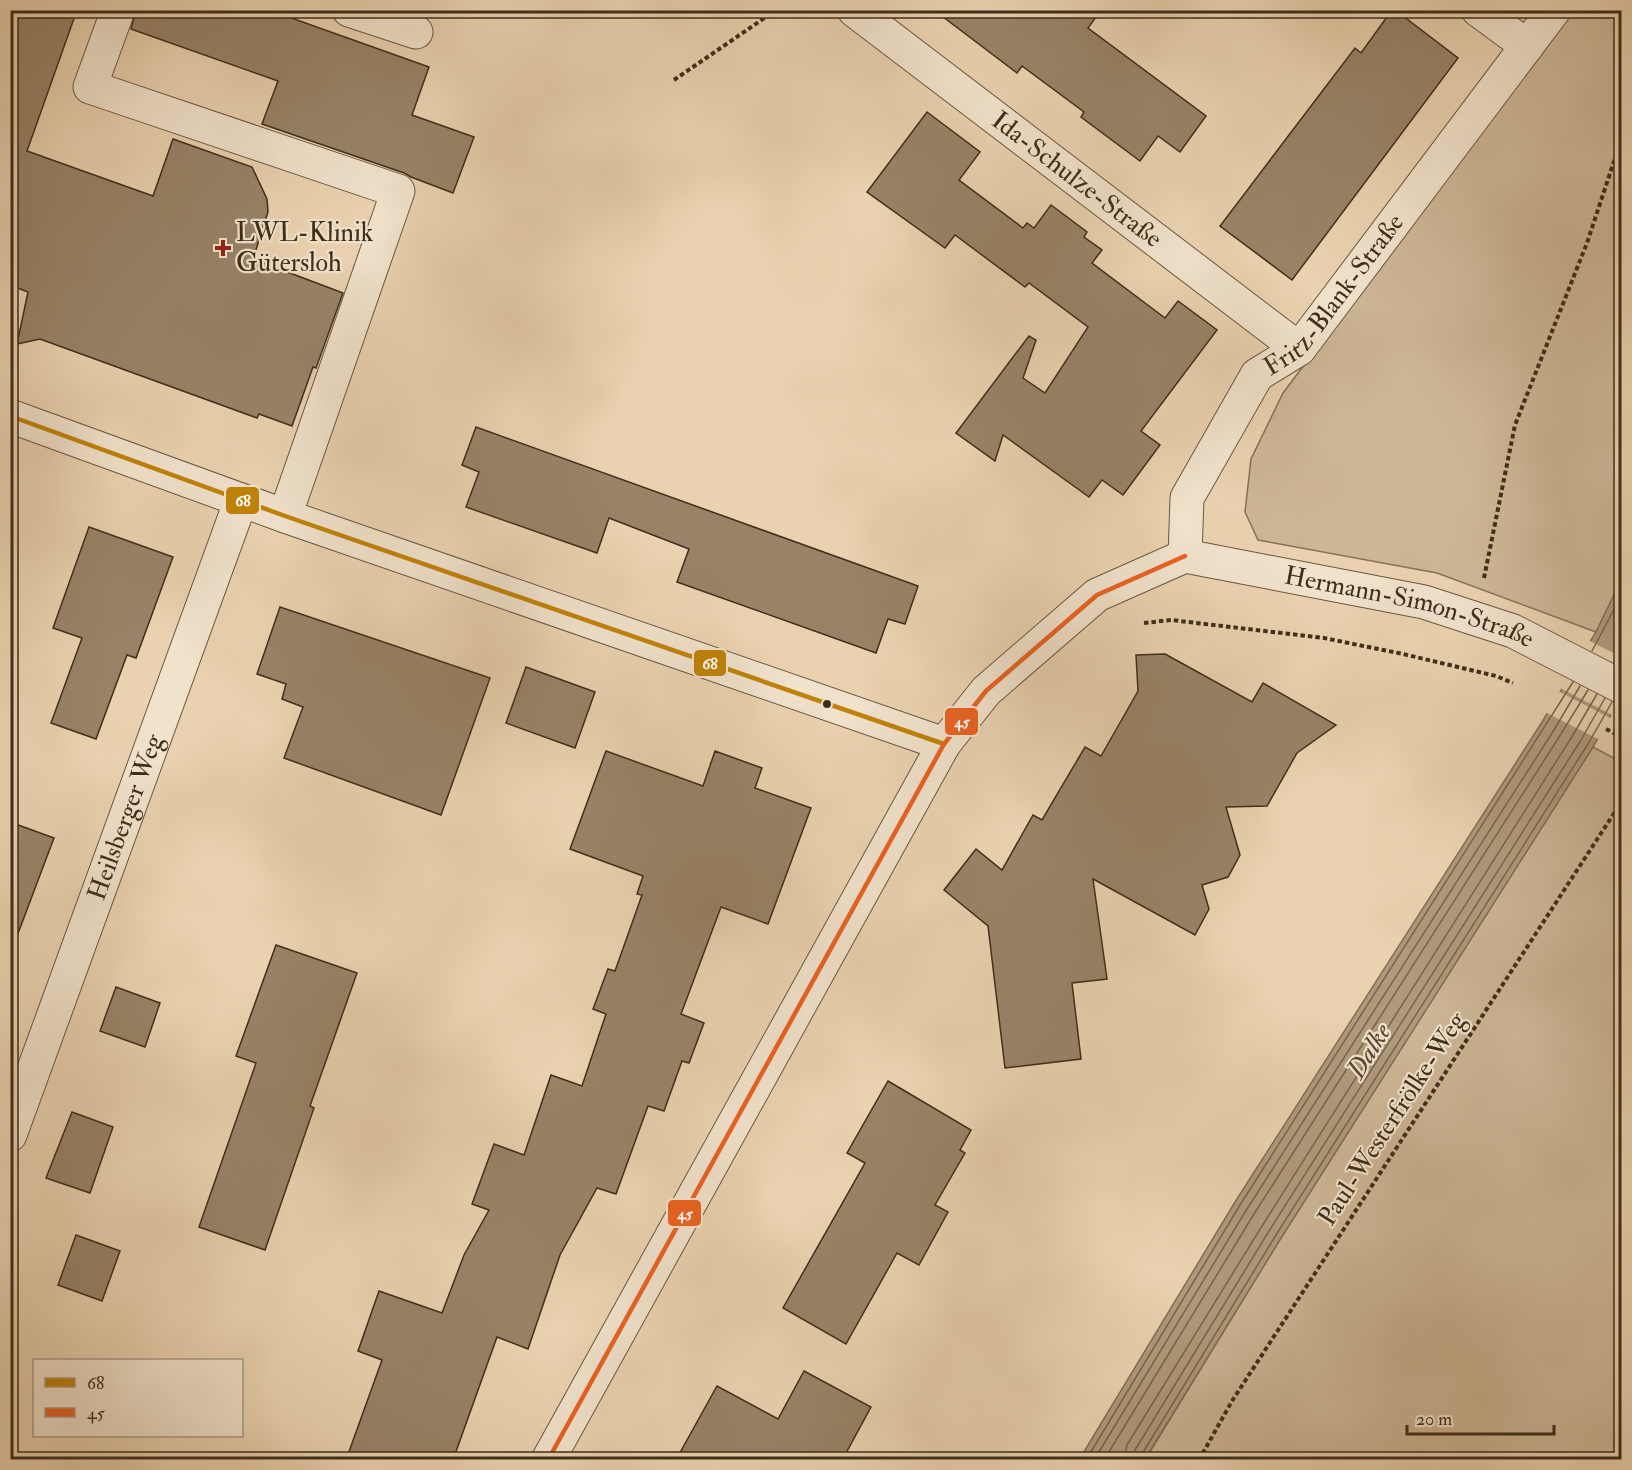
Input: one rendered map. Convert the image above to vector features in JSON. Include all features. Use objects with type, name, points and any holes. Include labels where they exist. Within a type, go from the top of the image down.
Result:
[{"type":"street","points":[[118,10],[90,87],[398,191],[285,516]]},
{"type":"street","points":[[349,10],[416,32]]},
{"type":"street","name":"Ida-Schulze-Straße","points":[[854,10],[1299,349]]},
{"type":"street","points":[[1478,10],[1527,46]]},
{"type":"street","name":"Fritz-Blank-Straße","points":[[1185,556],[1187,498],[1257,375],[1299,349],[1554,10]]},
{"type":"street","points":[[10,416],[285,516],[944,744]]},
{"type":"street","name":"Heilsberger Weg","points":[[10,1135],[241,500]]},
{"type":"street","points":[[548,1460],[944,744],[986,691],[1096,595],[1185,556]]},
{"type":"street","name":"Hermann-Simon-Straße","points":[[1185,556],[1424,602],[1513,632],[1622,687]]},
{"type":"path","points":[[674,80],[776,10]]},
{"type":"path","points":[[1475,619],[1515,425],[1587,243],[1622,137]]},
{"type":"path","points":[[1138,624],[1171,620],[1324,638],[1484,673],[1522,686]]},
{"type":"path","name":"Paul-Westerfrölke-Weg","points":[[1199,1460],[1238,1391],[1622,801]]},
{"type":"path","points":[[1614,1375],[1622,1378]]},
{"type":"shaded area","points":[[1572,11],[1621,11],[1622,580],[1596,632],[1437,573],[1258,540],[1245,512],[1251,459],[1283,393]]},
{"type":"shaded area","points":[[1593,747],[1621,762],[1621,1459],[1145,1460],[1281,1238]]},
{"type":"water","name":"Dalke","points":[[1621,580],[1621,697],[1593,747],[1281,1238],[1145,1459],[1079,1460],[1235,1202],[1542,722],[1596,632]]},
{"type":"pier","points":[[1588,640],[1621,657],[1622,703],[1614,716],[1560,688]]},
{"type":"pier","points":[[1558,691],[1612,719],[1600,740],[1545,712]]},
{"type":"building","points":[[10,10],[77,10],[27,151],[153,196],[173,139],[252,167],[267,199],[268,212],[253,259],[343,293],[292,426],[259,414],[257,418],[40,339],[17,344],[28,292],[10,285]]},
{"type":"building","points":[[136,10],[269,10],[429,67],[412,115],[474,137],[453,193],[404,173],[262,124],[278,81],[131,29]]},
{"type":"building","points":[[934,10],[1101,10],[1088,28],[1206,116],[1180,152],[1158,136],[1140,161],[1081,117],[1084,112],[1022,66],[1017,73]]},
{"type":"building","points":[[1392,10],[1458,58],[1292,280],[1220,226],[1355,48],[1361,53]]},
{"type":"building","points":[[927,112],[980,152],[959,180],[1023,228],[1027,223],[1034,228],[1051,205],[1087,232],[1084,237],[1102,250],[1092,263],[1165,318],[1178,301],[1217,330],[1141,431],[1160,445],[1123,495],[1102,480],[1089,497],[1003,435],[995,461],[956,433],[1029,336],[1036,340],[1023,378],[1045,393],[1088,327],[1029,283],[1025,287],[955,235],[945,248],[867,192]]},
{"type":"building","points":[[476,427],[918,586],[905,624],[888,619],[876,653],[677,582],[689,549],[609,518],[597,553],[466,507],[479,472],[462,465]]},
{"type":"building","points":[[89,527],[173,557],[136,658],[127,655],[96,739],[51,723],[82,638],[53,628]]},
{"type":"building","points":[[280,607],[490,678],[441,815],[284,758],[303,707],[282,699],[286,684],[257,674]]},
{"type":"building","points":[[1165,654],[1252,702],[1263,683],[1336,725],[1297,753],[1267,806],[1226,807],[1240,855],[1228,877],[1202,885],[1209,909],[1195,935],[1093,879],[1107,979],[1072,983],[1081,1059],[1005,1068],[988,926],[944,890],[976,849],[1002,870],[1033,815],[1042,820],[1085,747],[1101,756],[1138,691],[1136,655]]},
{"type":"building","points":[[526,667],[595,692],[575,748],[506,723]]},
{"type":"building","points":[[606,751],[703,786],[715,751],[762,768],[755,788],[811,808],[768,924],[721,907],[681,1014],[704,1023],[689,1063],[682,1061],[664,1111],[648,1106],[616,1194],[597,1188],[560,1255],[528,1349],[497,1337],[453,1460],[346,1460],[382,1360],[358,1351],[379,1291],[442,1313],[464,1255],[489,1210],[472,1204],[494,1144],[524,1155],[551,1075],[582,1086],[606,1014],[593,1009],[608,969],[615,971],[642,895],[637,894],[643,876],[570,849]]},
{"type":"building","points":[[10,822],[54,838],[14,944],[10,943]]},
{"type":"building","points":[[276,945],[357,973],[310,1106],[314,1108],[265,1250],[199,1227],[256,1063],[236,1056]]},
{"type":"building","points":[[116,987],[160,1003],[145,1047],[100,1031]]},
{"type":"building","points":[[888,1081],[971,1130],[960,1150],[965,1153],[935,1205],[948,1212],[919,1265],[897,1253],[846,1344],[783,1308],[865,1163],[847,1153]]},
{"type":"building","points":[[72,1112],[113,1127],[90,1193],[46,1178]]},
{"type":"building","points":[[76,1235],[120,1251],[102,1301],[58,1285]]},
{"type":"building","points":[[804,1371],[871,1407],[845,1455],[853,1460],[676,1460],[717,1386],[778,1419]]},
{"type":"transit line","name":"68","points":[[10,416],[285,516],[944,744]]},
{"type":"transit line","name":"45","points":[[548,1460],[944,744],[986,691],[1097,595],[1185,556]]},
{"type":"place","name":"LWL-Klinik Gütersloh","points":[[223,248]]}]
